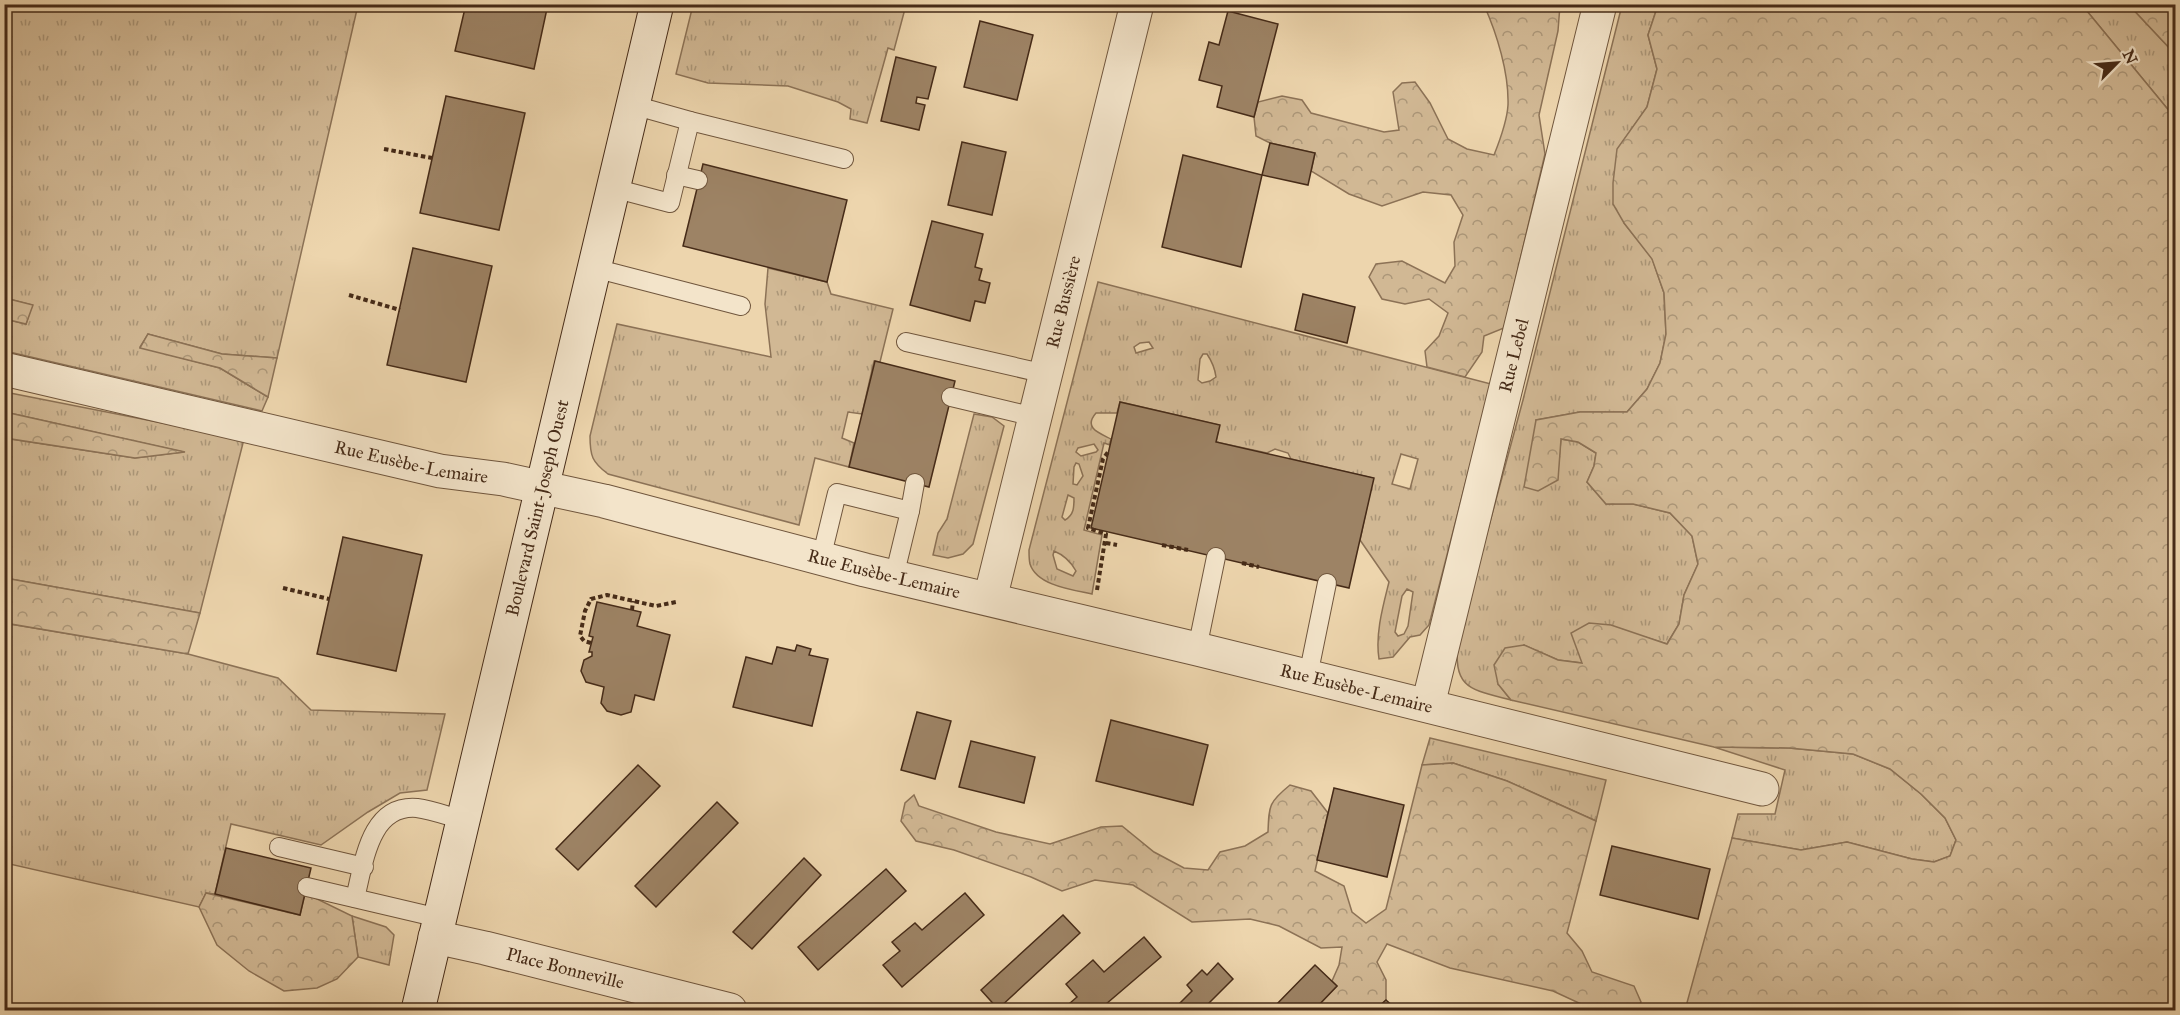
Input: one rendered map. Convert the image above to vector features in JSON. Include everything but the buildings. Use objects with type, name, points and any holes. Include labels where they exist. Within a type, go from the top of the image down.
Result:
[{"type":"street","name":"Boulevard Saint-Joseph Ouest","points":[[418,1011],[657,4]]},
{"type":"street","name":"Rue Bussière","points":[[990,599],[1137,4]]},
{"type":"street","name":"Rue Lebel","points":[[1428,705],[1600,4]]},
{"type":"street","name":"Rue Eusèbe-Lemaire","points":[[4,369],[440,471],[503,479],[604,501],[821,559],[1428,705],[1762,789]]},
{"type":"street","name":"Place Bonneville","points":[[440,918],[485,948],[730,1011]]},
{"type":"lane","points":[[633,105],[844,159]]},
{"type":"lane","points":[[613,188],[670,203],[690,121]]},
{"type":"lane","points":[[676,175],[698,180]]},
{"type":"lane","points":[[594,268],[741,306]]},
{"type":"lane","points":[[906,342],[1046,374]]},
{"type":"lane","points":[[951,397],[1035,417]]},
{"type":"lane","points":[[894,577],[915,483]]},
{"type":"lane","points":[[821,559],[837,493],[910,511]]},
{"type":"lane","points":[[1197,649],[1216,557]]},
{"type":"lane","points":[[1308,676],[1327,583]]},
{"type":"lane","points":[[355,898],[372,834],[385,817],[401,809],[417,808],[463,820]]},
{"type":"lane","points":[[279,847],[364,867]]},
{"type":"lane","points":[[307,887],[440,918]]},
{"type":"path","points":[[384,149],[432,158]]},
{"type":"path","points":[[349,295],[400,310]]},
{"type":"path","points":[[1091,623],[1106,534],[1088,528],[1103,459],[1108,452]]},
{"type":"path","points":[[1105,542],[1117,545]]},
{"type":"path","points":[[283,588],[329,599]]},
{"type":"path","points":[[591,643],[584,641],[580,636],[585,611],[591,599],[607,595],[656,606],[676,602]]},
{"type":"path","points":[[632,610],[633,601]]},
{"type":"green space","points":[[693,4],[906,5],[894,50],[888,48],[867,123],[850,119],[851,109],[838,102],[788,86],[708,83],[676,74]]},
{"type":"green space","points":[[5,5],[358,5],[277,358],[222,354],[148,334],[140,347],[220,368],[268,397],[262,411],[5,351],[5,319],[26,324],[32,305],[5,298]]},
{"type":"green space","points":[[1484,5],[1560,5],[1558,31],[1539,115],[1545,154],[1504,328],[1484,336],[1482,352],[1465,377],[1427,367],[1425,351],[1439,336],[1448,313],[1429,299],[1405,304],[1382,299],[1369,277],[1376,264],[1402,261],[1445,283],[1455,266],[1454,242],[1463,215],[1451,195],[1423,192],[1382,206],[1349,194],[1311,171],[1315,153],[1270,143],[1256,136],[1254,117],[1258,102],[1282,96],[1302,100],[1311,113],[1384,132],[1399,130],[1393,92],[1402,83],[1415,82],[1430,103],[1448,139],[1467,149],[1494,155],[1506,118],[1508,93],[1501,54]]},
{"type":"green space","points":[[1622,5],[1658,5],[1648,35],[1657,69],[1647,107],[1618,149],[1624,223],[1652,258],[1664,293],[1666,334],[1660,363],[1647,389],[1627,412],[1580,412],[1536,420],[1557,480],[1561,439],[1578,442],[1596,453],[1594,466],[1587,482],[1606,504],[1633,504],[1670,513],[1692,536],[1698,564],[1684,595],[1679,624],[1667,644],[1645,637],[1582,663],[1558,660],[1524,645],[1498,684],[1511,700],[1474,689],[1461,678],[1457,656],[1458,640],[1523,400]]},
{"type":"green space","points":[[1658,5],[2082,5],[2175,118],[2175,1010],[1685,1010],[1732,838],[1801,850],[1847,842],[1912,859],[1934,862],[1950,856],[1956,840],[1945,818],[1921,794],[1890,769],[1853,754],[1789,748],[1714,747],[1511,700],[1498,684],[1494,665],[1505,648],[1524,645],[1558,660],[1582,663],[1571,633],[1589,623],[1611,625],[1667,644],[1679,624],[1684,595],[1698,564],[1692,536],[1670,513],[1633,504],[1606,504],[1587,482],[1594,466],[1596,453],[1578,442],[1561,439],[1558,480],[1538,491],[1524,487],[1536,420],[1580,412],[1627,412],[1647,389],[1660,363],[1666,334],[1664,293],[1652,259],[1624,223],[1613,204],[1617,149],[1647,107],[1657,69],[1648,35]]},
{"type":"green space","points":[[2082,5],[2129,5],[2175,54],[2175,118]]},
{"type":"green space","points":[[2129,5],[2175,5],[2175,54]]},
{"type":"green space","points":[[768,268],[827,282],[831,294],[893,309],[880,362],[874,361],[862,414],[848,412],[842,438],[854,443],[849,467],[815,458],[799,525],[608,474],[593,458],[590,436],[617,324],[771,357],[765,304]]},
{"type":"green space","points":[[1098,282],[1491,384],[1429,625],[1420,635],[1410,637],[1393,657],[1379,659],[1378,649],[1380,620],[1389,582],[1360,540],[1373,478],[1291,459],[1288,453],[1275,449],[1267,453],[1216,442],[1219,425],[1120,402],[1117,413],[1096,413],[1092,418],[1092,426],[1111,439],[1110,445],[1104,443],[1084,530],[1102,535],[1092,594],[1066,589],[1040,577],[1030,564],[1029,550]],"holes":[[[1149,342],[1153,348],[1136,353],[1134,347],[1140,343]],[[1203,354],[1207,354],[1216,377],[1202,383],[1198,380],[1200,359]],[[1094,444],[1098,450],[1081,456],[1076,452],[1078,448]],[[1401,454],[1418,459],[1410,489],[1392,484]],[[1076,463],[1079,464],[1083,476],[1077,485],[1073,484],[1074,467]],[[1068,495],[1074,498],[1074,508],[1065,520],[1062,517]],[[1054,551],[1067,559],[1076,571],[1073,576],[1057,569]],[[1407,589],[1413,592],[1408,626],[1404,634],[1398,636],[1395,632],[1402,596]]]},
{"type":"green space","points":[[5,298],[33,305],[26,324],[5,319]]},
{"type":"green space","points":[[148,334],[222,354],[277,358],[268,397],[220,368],[140,348]]},
{"type":"green space","points":[[5,392],[244,439],[200,613],[5,578],[4,438],[135,458],[183,452],[5,412]]},
{"type":"green space","points":[[5,412],[185,452],[135,458],[5,438]]},
{"type":"green space","points":[[974,414],[992,417],[1004,426],[973,544],[963,554],[948,558],[933,555],[938,533],[947,519]]},
{"type":"green space","points":[[5,578],[200,613],[188,654],[5,623]]},
{"type":"green space","points":[[4,623],[188,654],[278,678],[311,710],[445,714],[427,790],[400,793],[321,845],[231,824],[215,894],[206,893],[199,907],[5,863]]},
{"type":"green space","points":[[1430,738],[1606,780],[1596,821],[1507,781],[1453,763],[1422,765]]},
{"type":"green space","points":[[1714,747],[1789,748],[1853,754],[1890,769],[1921,794],[1945,818],[1956,840],[1950,856],[1934,862],[1912,859],[1847,842],[1801,850],[1732,838],[1738,814],[1775,814],[1785,770]]},
{"type":"green space","points":[[1453,763],[1507,781],[1596,821],[1567,933],[1582,951],[1592,972],[1634,986],[1641,1002],[1636,1010],[1594,1010],[1553,991],[1450,968],[1387,944],[1377,962],[1386,980],[1386,1000],[1375,1010],[1314,1010],[1337,986],[1332,981],[1339,965],[1342,947],[1321,948],[1279,926],[1250,919],[1192,922],[1133,885],[1095,880],[1062,891],[1031,877],[954,850],[916,841],[901,821],[905,803],[914,795],[919,806],[996,832],[1050,844],[1101,827],[1122,826],[1154,852],[1184,868],[1208,870],[1220,852],[1245,846],[1268,832],[1269,816],[1274,800],[1290,785],[1311,791],[1328,813],[1315,871],[1344,886],[1352,912],[1366,923],[1386,909],[1422,765]]},
{"type":"green space","points":[[206,893],[300,915],[305,893],[352,916],[358,957],[337,979],[317,988],[284,991],[249,971],[217,945],[199,907]]},
{"type":"green space","points":[[352,916],[386,927],[394,935],[389,965],[358,957]]}]
